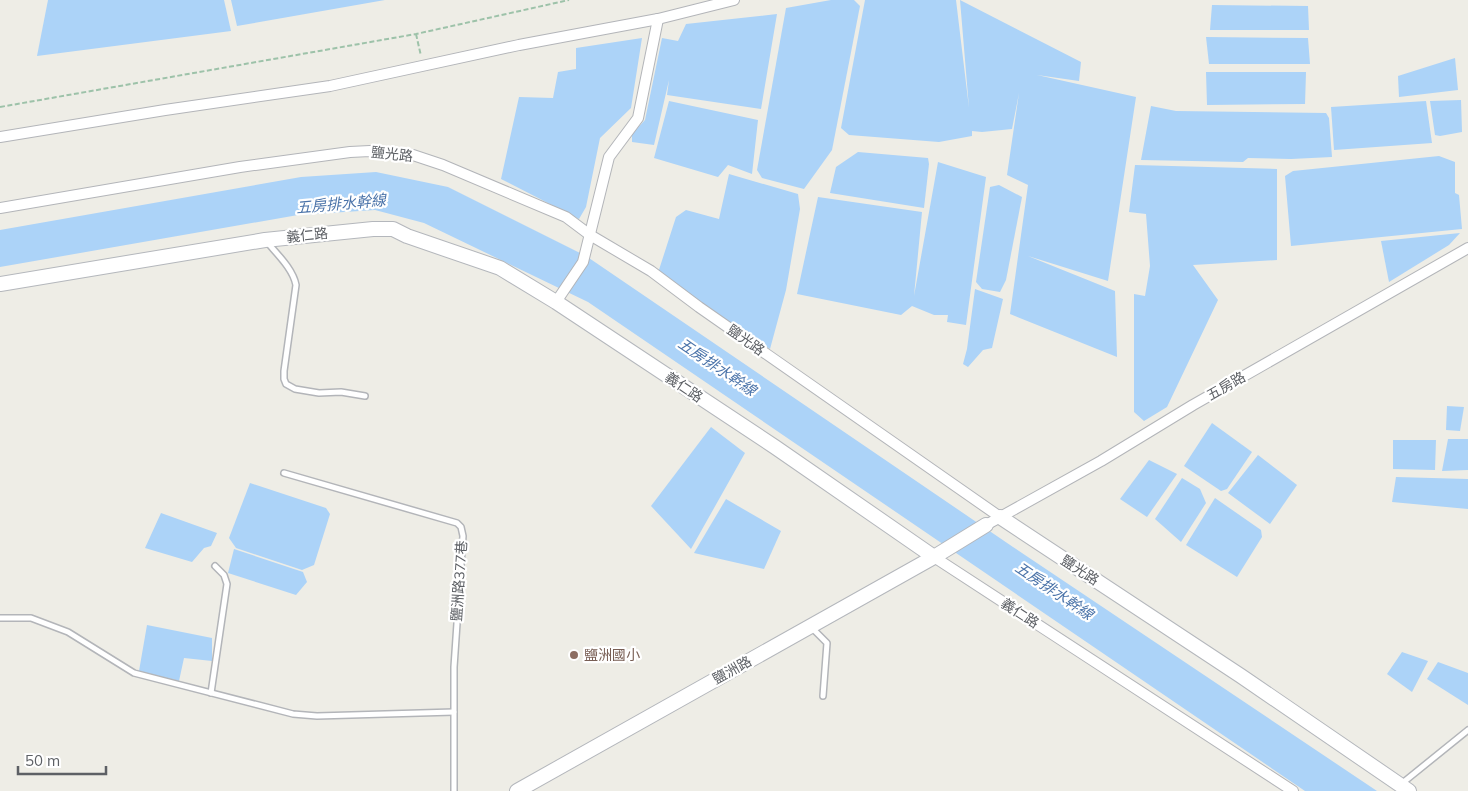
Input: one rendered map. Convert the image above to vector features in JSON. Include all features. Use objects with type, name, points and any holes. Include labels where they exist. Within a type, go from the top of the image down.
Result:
[{"type":"street","points":[[0,137],[330,86],[519,45],[658,19],[734,0]]},
{"type":"street","points":[[559,298],[582,262],[608,157],[638,118],[658,19]]},
{"type":"street","name":"鹽光路","points":[[0,208],[240,167],[370,151],[413,155],[444,165],[566,217],[590,235],[651,271],[699,307],[1000,517],[1241,676],[1405,788]]},
{"type":"street","name":"義仁路","points":[[0,284],[265,240],[373,229],[393,229],[407,236],[500,268],[559,298],[934,557],[1293,791]]},
{"type":"street","name":"五房路","points":[[986,525],[1101,461],[1193,405],[1468,248]]},
{"type":"street","name":"鹽洲路","points":[[517,791],[934,557],[986,525]]},
{"type":"lane","points":[[265,240],[291,272],[296,285],[284,371],[286,384],[295,389],[318,393],[341,392],[365,396]]},
{"type":"lane","name":"鹽洲路377巷","points":[[284,473],[457,523],[461,527],[463,536],[454,667],[454,791]]},
{"type":"lane","points":[[211,693],[227,584],[224,575],[215,566]]},
{"type":"lane","points":[[0,618],[31,618],[47,623],[68,632],[134,672],[293,714],[317,716],[454,712]]},
{"type":"lane","points":[[810,626],[827,643],[823,696]]},
{"type":"lane","points":[[1405,788],[1468,730]]},
{"type":"path","points":[[0,107],[416,34],[568,0]]},
{"type":"path","points":[[416,34],[424,66]]},
{"type":"water","points":[[48,0],[224,0],[231,31],[37,56]]},
{"type":"water","points":[[231,0],[385,0],[237,26]]},
{"type":"water","points":[[831,0],[854,0],[860,6],[832,150],[804,189],[762,178],[757,170],[786,8]]},
{"type":"water","points":[[865,0],[956,0],[969,108],[960,0],[1081,62],[1079,81],[1037,75],[1136,97],[1108,281],[1028,256],[1115,291],[1117,357],[1010,314],[1028,185],[1007,175],[1019,93],[1012,129],[972,131],[972,136],[939,142],[849,135],[841,128]]},
{"type":"water","points":[[1212,5],[1308,6],[1309,30],[1210,30]]},
{"type":"water","points":[[777,14],[761,109],[667,95],[669,80],[654,145],[632,142],[632,134],[645,120],[662,38],[678,41],[686,24]]},
{"type":"water","points":[[1206,37],[1308,38],[1310,64],[1209,64]]},
{"type":"water","points":[[642,38],[631,108],[600,138],[586,207],[579,219],[501,179],[519,97],[553,98],[558,72],[576,69],[576,48]]},
{"type":"water","points":[[1455,58],[1458,90],[1399,97],[1398,76]]},
{"type":"water","points":[[1206,72],[1306,72],[1305,104],[1207,105]]},
{"type":"water","points":[[1461,100],[1462,132],[1440,136],[1435,135],[1430,101]]},
{"type":"water","points":[[669,101],[758,120],[752,174],[728,165],[718,177],[654,158]]},
{"type":"water","points":[[1426,101],[1432,143],[1334,150],[1331,107]]},
{"type":"water","points":[[1151,106],[1176,111],[1326,113],[1329,118],[1332,157],[1291,159],[1248,158],[1243,162],[1141,160]]},
{"type":"water","points":[[858,152],[928,158],[924,208],[830,193],[836,167]]},
{"type":"water","points":[[1439,156],[1455,162],[1455,193],[1459,195],[1462,229],[1291,246],[1285,176],[1293,171]]},
{"type":"water","points":[[938,162],[986,177],[966,325],[947,322],[948,315],[934,315],[912,306],[901,315],[797,294],[818,197],[922,212],[914,296]]},
{"type":"water","points":[[1135,165],[1277,169],[1277,260],[1193,265],[1218,300],[1167,407],[1144,421],[1134,412],[1134,294],[1145,296],[1150,266],[1146,214],[1129,212]]},
{"type":"water","name":"五房排水幹線","points":[[376,172],[448,187],[586,256],[1013,547],[1377,791],[1305,791],[588,302],[424,223],[375,210],[298,215],[0,267],[0,230],[301,177]]},
{"type":"water","points":[[729,174],[798,194],[800,209],[786,290],[770,349],[657,276],[676,217],[686,210],[719,219]]},
{"type":"water","points":[[999,185],[1022,197],[1006,280],[1000,292],[982,289],[976,282],[990,187]]},
{"type":"water","points":[[1460,233],[1449,245],[1389,282],[1381,241]]},
{"type":"water","points":[[975,289],[1003,299],[992,348],[983,350],[968,367],[963,364],[967,349]]},
{"type":"water","points":[[1447,406],[1464,407],[1460,431],[1446,430]]},
{"type":"water","points":[[1212,423],[1252,452],[1227,489],[1221,491],[1184,466]]},
{"type":"water","points":[[711,427],[745,453],[691,549],[651,506]]},
{"type":"water","points":[[1448,439],[1468,439],[1468,470],[1442,471]]},
{"type":"water","points":[[1393,440],[1436,440],[1435,470],[1393,469]]},
{"type":"water","points":[[1258,455],[1297,485],[1270,524],[1228,493]]},
{"type":"water","points":[[1149,460],[1177,474],[1147,517],[1120,499]]},
{"type":"water","points":[[1396,477],[1468,479],[1468,509],[1392,502]]},
{"type":"water","points":[[1182,478],[1200,489],[1206,503],[1181,542],[1155,519]]},
{"type":"water","points":[[250,483],[326,508],[330,514],[314,565],[302,570],[236,548],[229,538]]},
{"type":"water","points":[[1215,498],[1261,530],[1262,537],[1237,577],[1186,545]]},
{"type":"water","points":[[726,499],[781,531],[764,569],[694,553]]},
{"type":"water","points":[[161,513],[217,533],[211,546],[204,548],[192,562],[145,548]]},
{"type":"water","points":[[234,549],[303,572],[307,582],[296,595],[228,573]]},
{"type":"water","points":[[147,625],[212,638],[212,661],[184,658],[179,681],[139,671]]},
{"type":"water","points":[[1402,652],[1428,661],[1412,692],[1387,674]]},
{"type":"water","points":[[1438,662],[1468,673],[1468,705],[1427,679]]},
{"type":"place","name":"鹽洲國小","points":[[574,655]]}]
